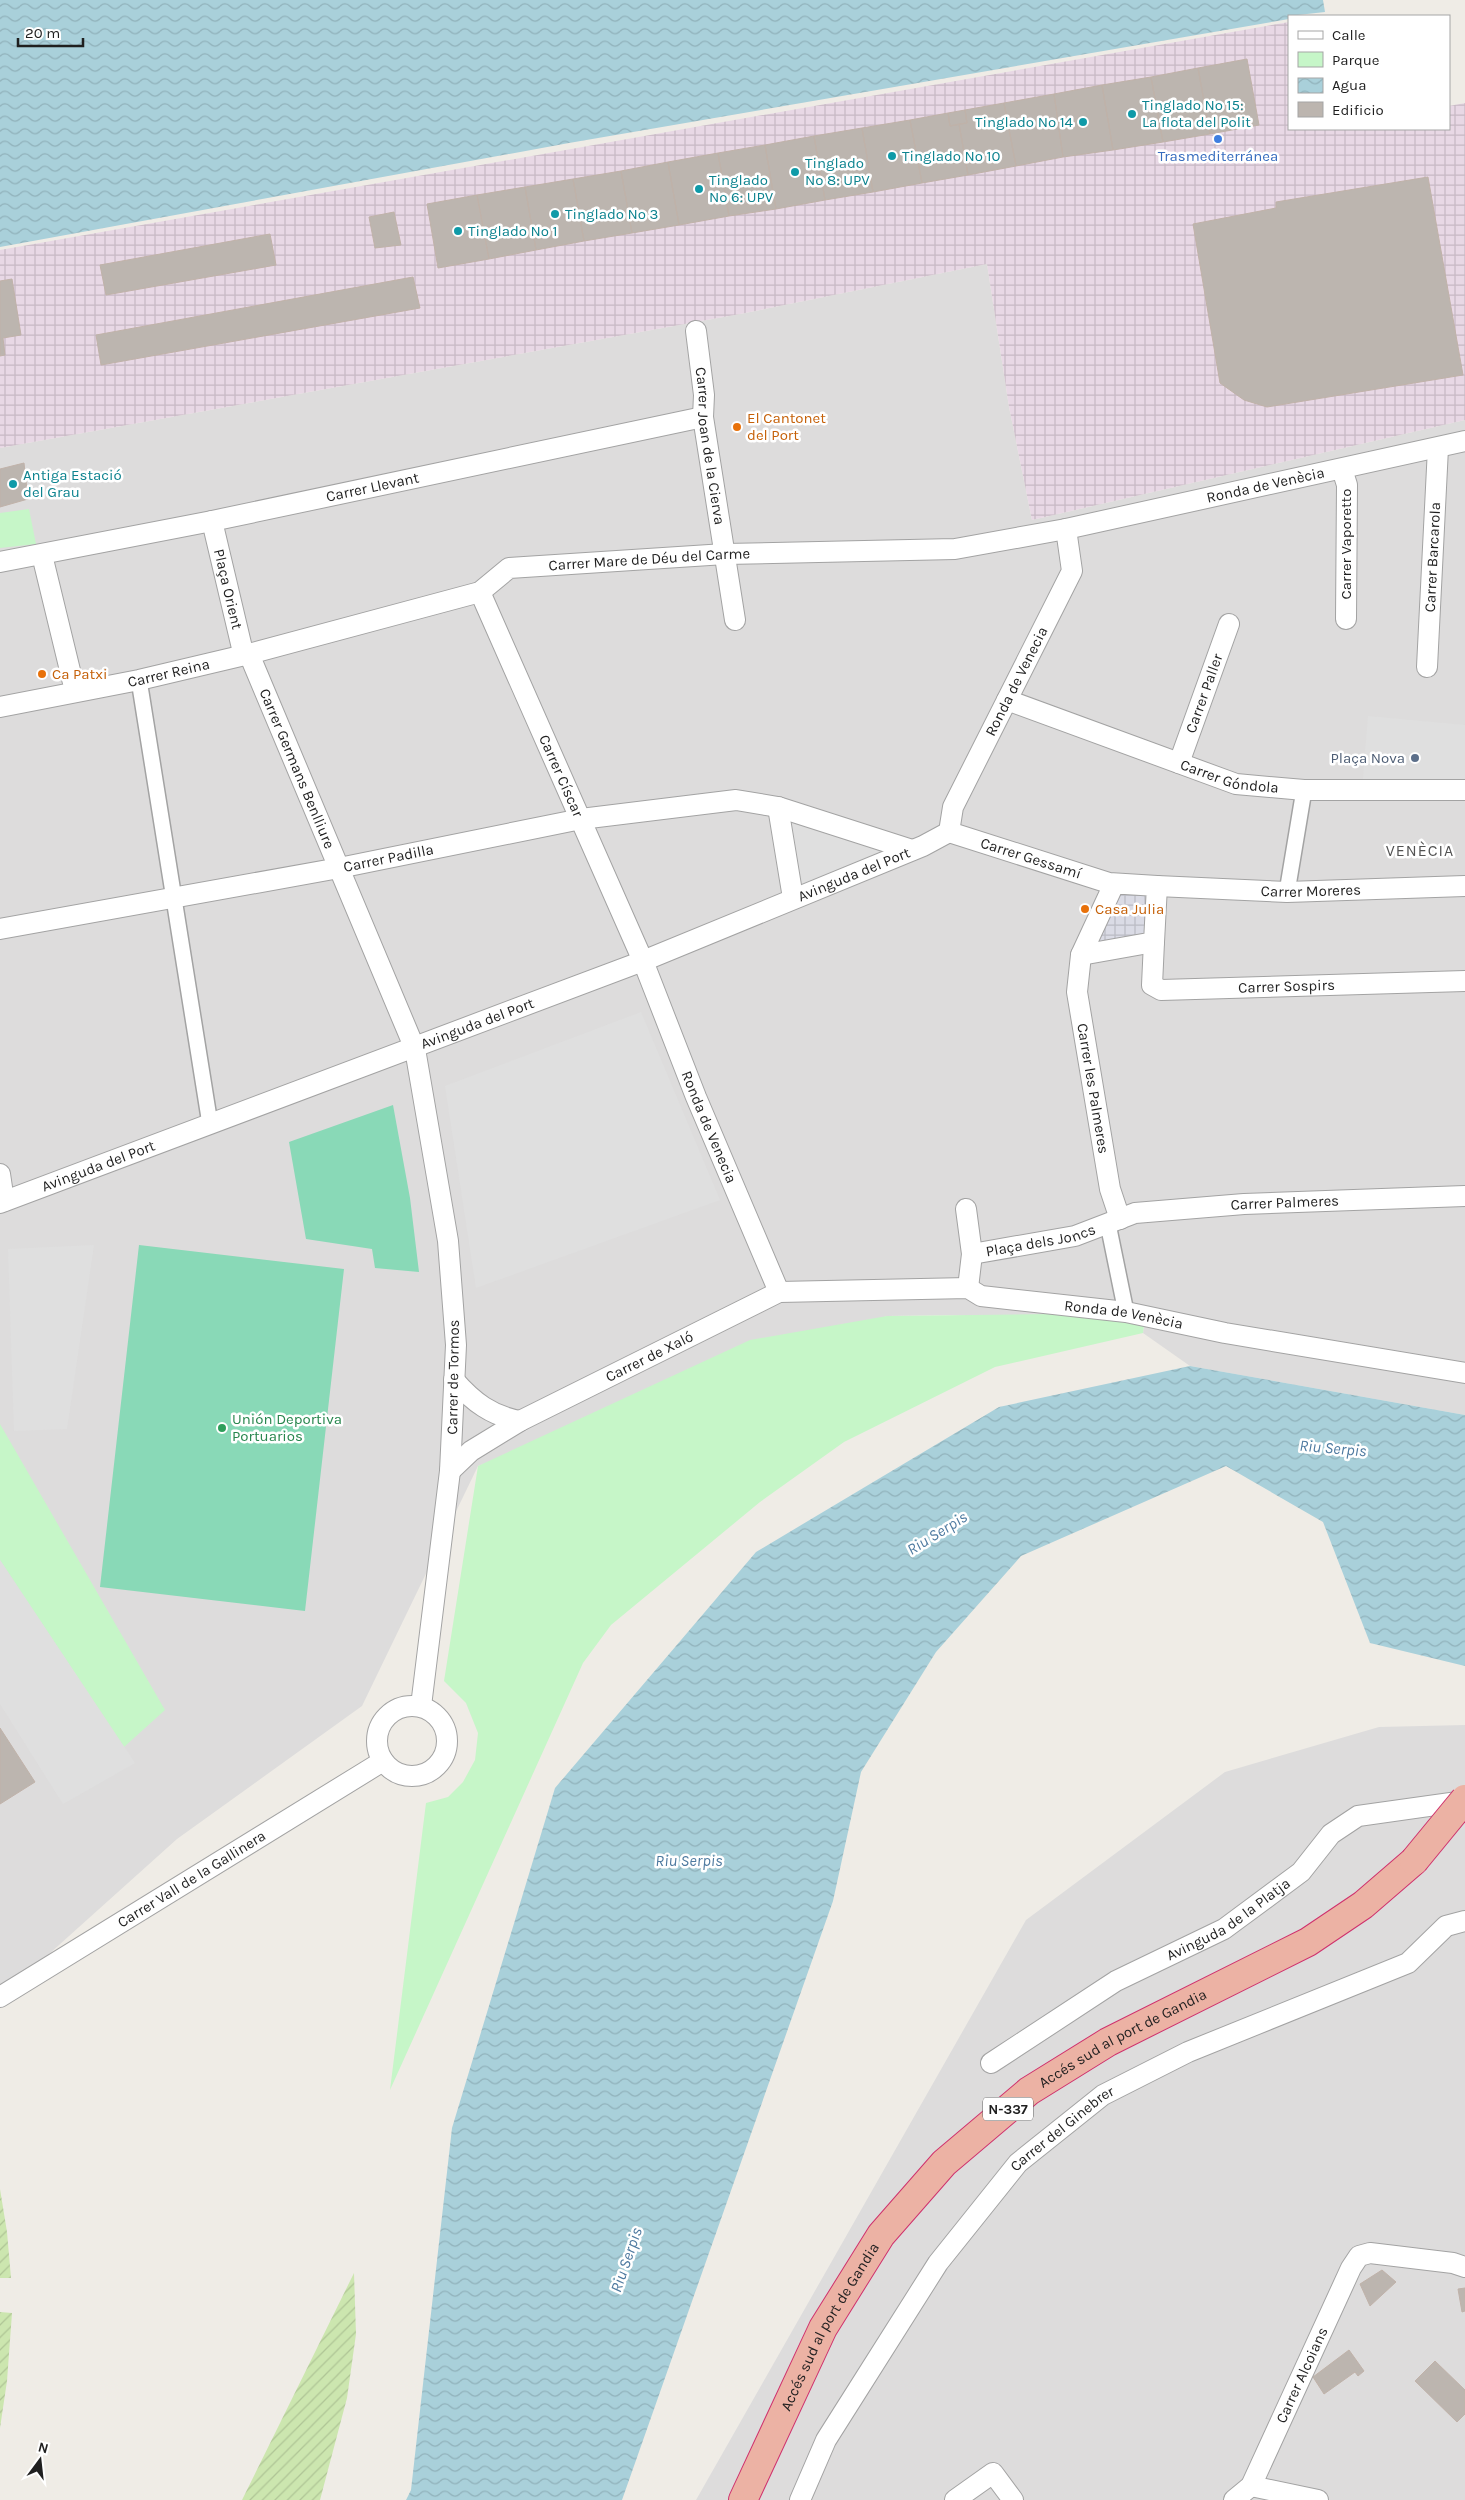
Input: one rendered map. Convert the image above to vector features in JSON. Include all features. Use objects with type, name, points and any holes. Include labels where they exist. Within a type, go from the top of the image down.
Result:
[{"type":"highway","name":"Accés sud al port de Gandia","points":[[743,2500],[823,2328],[881,2235],[944,2163],[1030,2090],[1108,2042],[1308,1942],[1364,1905],[1414,1861],[1465,1800]]},
{"type":"street","name":"Carrer Joan de la Cierva","points":[[696,331],[704,394],[703,418],[735,620]]},
{"type":"street","name":"Carrer Llevant","points":[[0,562],[212,521],[703,418]]},
{"type":"street","name":"Ronda de Venècia","points":[[1066,529],[1465,441]]},
{"type":"street","name":"Carrer Barcarola","points":[[1427,667],[1438,448]]},
{"type":"street","name":"Carrer Vaporetto","points":[[1342,469],[1347,485],[1346,618]]},
{"type":"street","name":"Plaça Orient","points":[[212,521],[242,648],[250,654]]},
{"type":"street","name":"Carrer Mare de Déu del Carme","points":[[250,654],[480,592],[509,568],[725,554],[956,549],[1066,529]]},
{"type":"street","name":"Ronda de Venecia","points":[[949,832],[953,807],[1072,571],[1066,529]]},
{"type":"street","points":[[42,555],[75,691]]},
{"type":"street","name":"Carrer Císcar","points":[[480,592],[643,961]]},
{"type":"street","name":"Carrer Paller","points":[[1179,763],[1229,624]]},
{"type":"street","name":"Carrer Reina","points":[[0,708],[75,691],[139,680],[250,654]]},
{"type":"street","name":"Carrer Germans Benlliure","points":[[250,654],[415,1049]]},
{"type":"street","points":[[139,680],[210,1124]]},
{"type":"street","name":"Carrer Góndola","points":[[1007,700],[1236,784],[1304,790],[1465,790]]},
{"type":"street","points":[[1287,892],[1304,790]]},
{"type":"street","name":"Carrer Padilla","points":[[0,929],[339,868],[581,819],[736,800],[778,807],[912,850]]},
{"type":"street","points":[[778,807],[793,898]]},
{"type":"street","name":"Avinguda del Port","points":[[2,1202],[415,1049],[643,961],[912,850],[949,832]]},
{"type":"street","name":"Carrer Gessamí","points":[[949,832],[1114,884],[1157,886]]},
{"type":"street","name":"Carrer les Palmeres","points":[[1114,884],[1081,956],[1077,992],[1114,1222]]},
{"type":"street","points":[[1081,956],[1154,942],[1157,886]]},
{"type":"street","name":"Carrer Moreres","points":[[1157,886],[1287,892],[1465,886]]},
{"type":"street","name":"Carrer Sospirs","points":[[1154,942],[1152,984],[1161,990],[1465,981]]},
{"type":"street","name":"Ronda de Venecia","points":[[643,961],[696,1097],[779,1292]]},
{"type":"street","name":"Carrer de Tormos","points":[[415,1049],[448,1240],[456,1345],[450,1471],[421,1706]]},
{"type":"street","points":[[0,1174],[2,1202]]},
{"type":"street","name":"Carrer Palmeres","points":[[1114,1222],[1135,1213],[1244,1204],[1465,1196]]},
{"type":"street","name":"Plaça dels Joncs","points":[[966,1209],[972,1254],[968,1288]]},
{"type":"street","points":[[1114,1222],[1126,1312]]},
{"type":"street","name":"Plaça dels Joncs","points":[[972,1254],[1076,1236],[1114,1222]]},
{"type":"street","name":"Ronda de Venècia","points":[[779,1292],[968,1288],[982,1296],[1126,1312],[1225,1333],[1465,1373]]},
{"type":"street","name":"Carrer de Xaló","points":[[450,1471],[471,1451],[520,1421],[779,1292]]},
{"type":"street","points":[[454,1380],[468,1396],[486,1410],[505,1418],[520,1421]]},
{"type":"street","points":[[412,1705],[421,1706],[436,1715],[445,1729],[448,1740],[446,1751],[441,1762],[433,1770],[422,1775],[400,1774],[383,1760],[377,1744],[379,1728],[383,1720],[396,1709],[412,1705]]},
{"type":"street","name":"Carrer Vall de la Gallinera","points":[[0,1997],[383,1760]]},
{"type":"street","name":"Avinguda de la Platja","points":[[991,2063],[1116,1981],[1224,1929],[1301,1872],[1331,1834],[1358,1816],[1465,1800]]},
{"type":"street","name":"Carrer del Ginebrer","points":[[803,2498],[826,2440],[938,2263],[1018,2163],[1103,2095],[1188,2052],[1408,1963],[1446,1926],[1465,1921]]},
{"type":"street","name":"Carrer Alcoians","points":[[1234,2500],[1251,2486],[1351,2268],[1359,2256],[1370,2253],[1453,2263],[1465,2267]]},
{"type":"street","points":[[955,2500],[993,2473],[1013,2500]]},
{"type":"street","points":[[1251,2486],[1318,2500]]},
{"type":"shaded area","points":[[1288,22],[1288,130],[1450,130],[1450,106],[1465,103],[1465,420],[1032,520],[1009,407],[987,264],[740,314],[0,448],[0,250]]},
{"type":"shaded area","points":[[987,264],[1009,407],[1032,520],[1465,420],[1465,1415],[1190,1366],[1143,1333],[1144,1325],[950,1315],[887,1316],[478,1466],[362,1706],[177,1839],[0,1998],[0,448],[740,314]]},
{"type":"shaded area","name":"Plaça Nova","points":[[1368,716],[1465,725],[1465,790],[1362,790]]},
{"type":"shaded area","points":[[778,807],[912,850],[793,898]]},
{"type":"shaded area","points":[[1114,884],[1157,886],[1154,942],[1081,955]]},
{"type":"shaded area","points":[[641,1012],[720,1200],[476,1288],[445,1086]]},
{"type":"shaded area","points":[[94,1245],[67,1429],[14,1431],[8,1249]]},
{"type":"shaded area","points":[[0,1560],[135,1763],[63,1804],[0,1704]]},
{"type":"shaded area","points":[[1465,1725],[1465,2500],[696,2500],[1026,1920],[1225,1772],[1379,1727]]},
{"type":"green space","points":[[29,509],[36,544],[0,548],[0,513]]},
{"type":"green space","points":[[393,1105],[410,1198],[419,1272],[375,1268],[372,1249],[306,1239],[289,1142]]},
{"type":"green space","name":"Unión Deportiva Portuarios","points":[[139,1245],[344,1269],[305,1611],[100,1587]]},
{"type":"green space","points":[[1056,1314],[1144,1325],[1143,1333],[995,1367],[844,1442],[760,1502],[611,1625],[583,1663],[390,2090],[426,1803],[448,1797],[463,1782],[475,1760],[478,1733],[466,1703],[444,1681],[478,1466],[750,1340],[887,1316]]},
{"type":"green space","points":[[0,1424],[165,1710],[124,1747],[0,1560]]},
{"type":"green space","points":[[0,2189],[7,2232],[11,2278],[0,2278]]},
{"type":"green space","points":[[354,2273],[356,2334],[347,2398],[320,2500],[242,2500]]},
{"type":"green space","points":[[0,2312],[12,2313],[7,2381],[0,2428]]},
{"type":"water","points":[[0,0],[1323,0],[1325,12],[1288,15],[1288,19],[569,143],[0,247]]},
{"type":"water","name":"Riu Serpis","points":[[1190,1366],[1465,1415],[1465,1666],[1370,1643],[1323,1522],[1226,1466],[1021,1556],[936,1652],[861,1772],[833,1901],[622,2500],[406,2500],[411,2490],[452,2128],[555,1788],[756,1552],[999,1407]]},
{"type":"building","points":[[1247,59],[1259,125],[1210,134],[1198,68]]},
{"type":"building","points":[[1198,68],[1210,134],[1163,142],[1151,77]]},
{"type":"building","name":"Tinglado Nº 15: La flota del Polit","points":[[1151,77],[1163,142],[1113,150],[1102,85]]},
{"type":"building","name":"Tinglado Nº 14","points":[[1102,85],[1113,150],[1063,157],[1054,94]]},
{"type":"building","points":[[1054,94],[1063,157],[1016,166],[1004,103]]},
{"type":"building","points":[[1004,103],[1016,166],[968,175],[959,124],[967,123],[965,110]]},
{"type":"building","points":[[965,110],[967,123],[950,126],[948,113]]},
{"type":"building","points":[[948,113],[950,126],[959,124],[968,175],[922,183],[910,120]]},
{"type":"building","name":"Tinglado Nº 10","points":[[910,120],[922,183],[873,192],[862,128]]},
{"type":"building","points":[[862,128],[873,192],[825,200],[814,136]]},
{"type":"building","name":"Tinglado Nº 8: UPV","points":[[814,136],[825,200],[776,209],[765,145]]},
{"type":"building","points":[[765,145],[776,209],[729,216],[718,153]]},
{"type":"building","name":"Tinglado Nº 6: UPV","points":[[718,153],[729,216],[679,225],[668,162]]},
{"type":"building","points":[[668,162],[679,225],[632,233],[621,171]]},
{"type":"building","points":[[621,171],[632,233],[584,241],[573,179]]},
{"type":"building","points":[[1428,177],[1463,375],[1267,407],[1244,400],[1220,383],[1193,224],[1276,208],[1276,202]]},
{"type":"building","name":"Tinglado Nº 3","points":[[573,179],[584,241],[536,250],[525,187]]},
{"type":"building","points":[[525,187],[536,250],[489,259],[477,195]]},
{"type":"building","name":"Tinglado Nº 1","points":[[477,195],[489,259],[438,268],[427,204]]},
{"type":"building","points":[[394,212],[401,245],[375,248],[369,217]]},
{"type":"building","points":[[270,234],[276,265],[106,295],[100,265]]},
{"type":"building","points":[[413,277],[420,308],[101,365],[96,335]]},
{"type":"building","points":[[12,279],[21,335],[3,338],[5,355],[0,356],[0,281]]},
{"type":"building","name":"Antiga Estació del Grau","points":[[24,463],[28,499],[0,507],[0,469]]},
{"type":"building","points":[[0,1728],[35,1782],[0,1804]]},
{"type":"building","points":[[1382,2270],[1396,2282],[1370,2306],[1360,2284]]},
{"type":"building","points":[[1465,2288],[1465,2311],[1462,2312],[1458,2289]]},
{"type":"building","points":[[1349,2350],[1364,2371],[1358,2376],[1355,2372],[1324,2394],[1313,2377]]},
{"type":"building","points":[[1435,2361],[1465,2390],[1465,2414],[1457,2422],[1415,2381]]},
{"type":"place","name":"Tinglado Nº 15: La flota del Polit","points":[[1132,114]]},
{"type":"place","name":"Tinglado Nº 14","points":[[1083,122]]},
{"type":"place","name":"Trasmediterránea","points":[[1218,139]]},
{"type":"place","name":"Tinglado Nº 10","points":[[892,156]]},
{"type":"place","name":"Tinglado Nº 8: UPV","points":[[795,172]]},
{"type":"place","name":"Tinglado Nº 6: UPV","points":[[699,189]]},
{"type":"place","name":"Tinglado Nº 3","points":[[555,214]]},
{"type":"place","name":"Tinglado Nº 1","points":[[458,231]]},
{"type":"place","name":"El Cantonet del Port","points":[[737,427]]},
{"type":"place","name":"Antiga Estació del Grau","points":[[13,484]]},
{"type":"place","name":"Ca Patxi","points":[[42,674]]},
{"type":"place","name":"Plaça Nova","points":[[1415,758]]},
{"type":"place","name":"Casa Julia","points":[[1085,909]]},
{"type":"place","name":"Unión Deportiva Portuarios","points":[[222,1428]]},
{"type":"district","name":"VENÈCIA","points":[[1420,850]]}]
